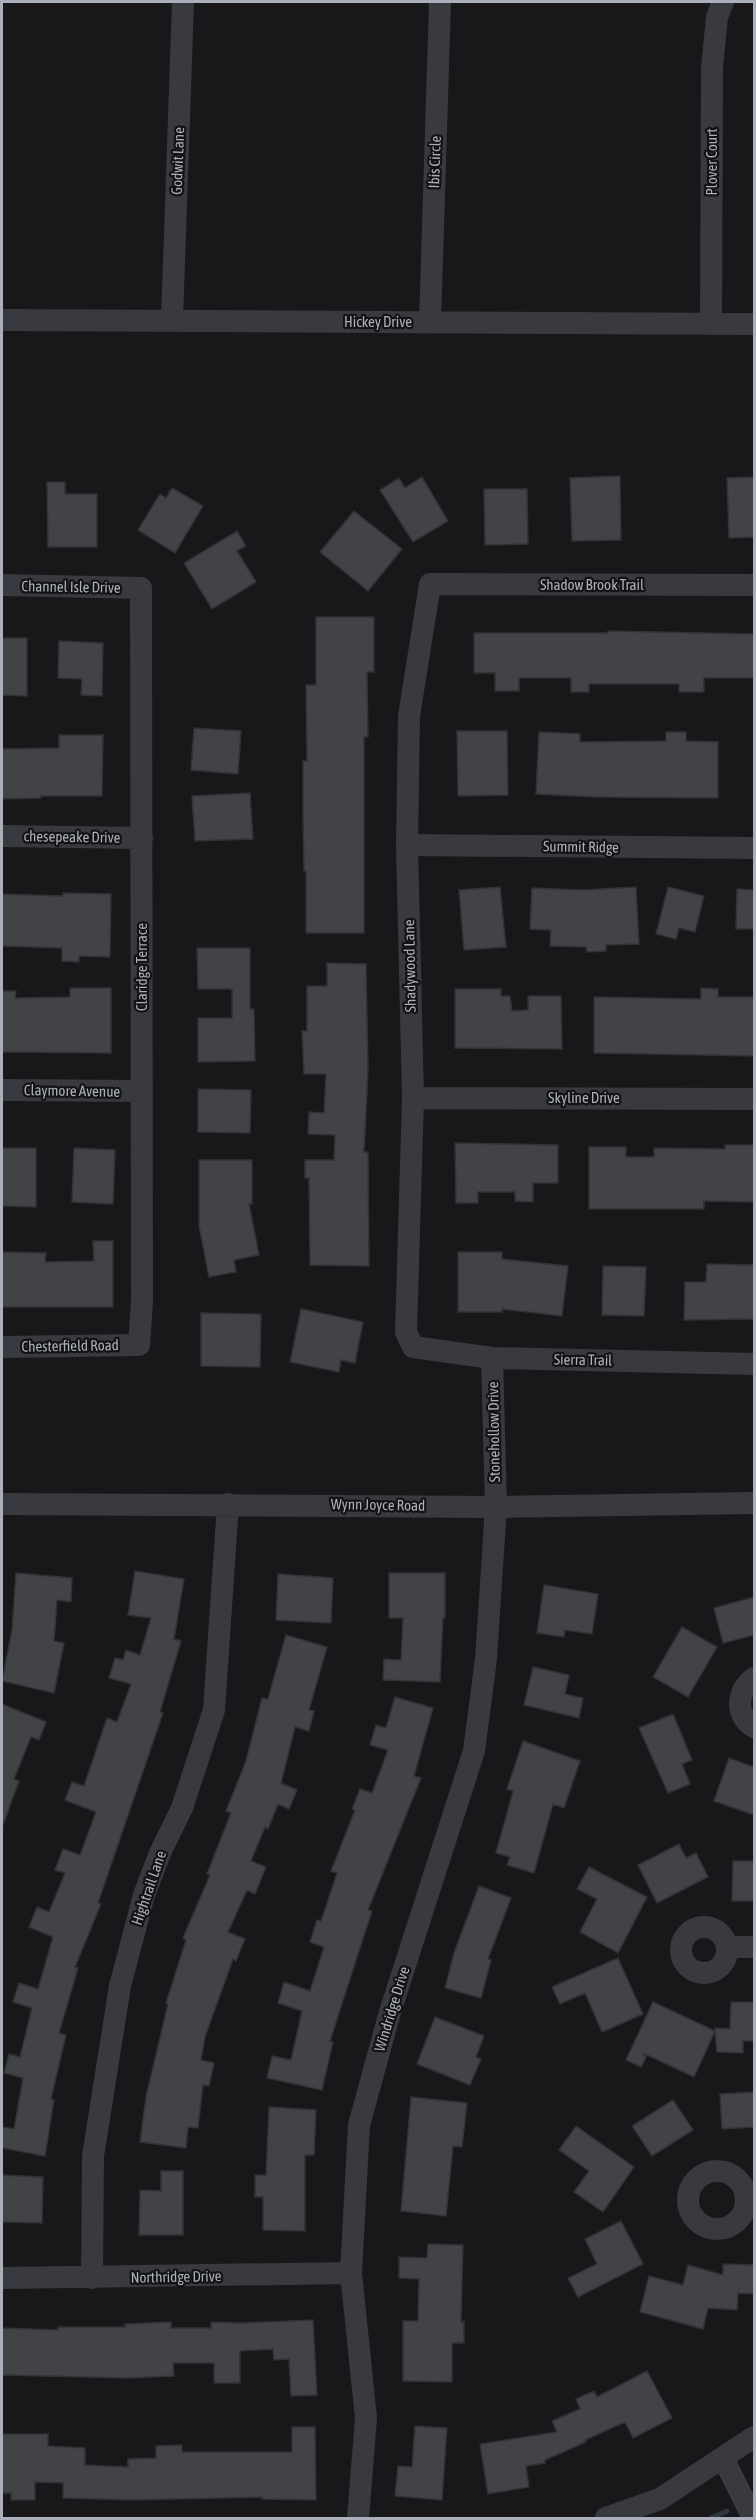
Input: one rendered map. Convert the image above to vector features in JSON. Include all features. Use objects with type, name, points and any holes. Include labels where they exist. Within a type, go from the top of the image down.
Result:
[{"type":"street","name":"Godwit Lane","points":[[172,320],[183,2]]},
{"type":"street","name":"Ibis Circle","points":[[430,322],[440,2]]},
{"type":"street","name":"Plover Court","points":[[711,323],[712,68],[717,17],[723,2]]},
{"type":"street","name":"Hickey Drive","points":[[2,320],[430,322],[565,325],[754,324]]},
{"type":"street","name":"Shadow Brook Trail","points":[[429,584],[754,585]]},
{"type":"street","name":"Shadywood Lane","points":[[413,1347],[406,1332],[413,1098],[407,845],[409,716],[429,584]]},
{"type":"street","name":"Channel Isle Drive","points":[[2,585],[141,588]]},
{"type":"street","name":"Claridge Terrace","points":[[139,1345],[142,1301],[141,588]]},
{"type":"street","name":"chesepeake Drive","points":[[2,836],[142,838]]},
{"type":"street","name":"Summit Ridge","points":[[407,845],[754,848]]},
{"type":"street","name":"Claymore Avenue","points":[[2,1090],[142,1091]]},
{"type":"street","name":"Skyline Drive","points":[[413,1098],[754,1099]]},
{"type":"street","name":"Chesterfield Road","points":[[2,1347],[139,1345]]},
{"type":"street","name":"Sierra Trail","points":[[413,1347],[492,1358],[754,1364]]},
{"type":"street","name":"Stonehollow Drive","points":[[492,1358],[496,1507]]},
{"type":"street","name":"Wynn Joyce Road","points":[[2,1504],[496,1507],[754,1503]]},
{"type":"street","name":"Hightrail Lane","points":[[92,2278],[93,2156],[120,1986],[144,1895],[182,1808],[214,1710],[228,1504]]},
{"type":"street","name":"Windridge Drive","points":[[358,2518],[366,2418],[351,2273],[359,2125],[390,2012],[474,1751],[486,1659],[496,1507]]},
{"type":"street","points":[[754,1678],[746,1684],[740,1702],[745,1719],[754,1727]]},
{"type":"street","points":[[728,1947],[754,1947]]},
{"type":"street","name":"Northridge Drive","points":[[2,2278],[351,2273]]},
{"type":"street","points":[[606,2518],[660,2499],[754,2437]]},
{"type":"street","points":[[723,2458],[753,2518]]},
{"type":"building","points":[[620,476],[621,540],[572,541],[570,478]]},
{"type":"building","points":[[422,477],[448,521],[413,542],[380,490],[399,478],[405,488]]},
{"type":"building","points":[[754,477],[754,537],[729,538],[727,478]]},
{"type":"building","points":[[47,482],[65,482],[65,494],[97,494],[97,547],[48,547]]},
{"type":"building","points":[[172,488],[203,506],[175,553],[138,530],[160,494],[166,498]]},
{"type":"building","points":[[484,489],[527,489],[528,544],[485,545]]},
{"type":"building","points":[[354,511],[402,549],[368,591],[320,552]]},
{"type":"building","points":[[237,531],[246,546],[237,551],[256,582],[212,609],[184,563]]},
{"type":"building","points":[[316,617],[374,617],[374,672],[367,672],[368,737],[364,737],[364,933],[306,933],[303,761],[307,761],[306,685],[316,685]]},
{"type":"building","points":[[608,631],[754,634],[754,678],[704,678],[704,692],[679,692],[679,684],[589,684],[589,692],[571,692],[571,678],[519,678],[519,691],[495,691],[495,673],[474,673],[474,633],[608,633]]},
{"type":"building","points":[[2,638],[27,638],[27,696],[2,695]]},
{"type":"building","points":[[59,641],[103,643],[102,696],[81,695],[82,679],[58,678]]},
{"type":"building","points":[[194,728],[241,731],[238,774],[191,770]]},
{"type":"building","points":[[457,731],[507,731],[508,795],[458,796]]},
{"type":"building","points":[[539,732],[580,734],[580,742],[666,741],[666,732],[686,732],[686,741],[718,742],[718,798],[536,794]]},
{"type":"building","points":[[59,735],[103,735],[102,796],[41,796],[41,798],[2,799],[2,749],[59,748]]},
{"type":"building","points":[[250,793],[253,839],[195,841],[192,796]]},
{"type":"building","points":[[500,887],[506,947],[464,950],[459,890]]},
{"type":"building","points":[[636,887],[639,944],[606,945],[606,951],[587,952],[586,947],[550,946],[551,930],[530,929],[532,888],[584,890]]},
{"type":"building","points":[[668,887],[704,896],[695,932],[679,928],[676,939],[656,934]]},
{"type":"building","points":[[737,889],[754,890],[754,929],[736,929]]},
{"type":"building","points":[[63,893],[111,894],[110,957],[79,956],[79,962],[62,961],[62,948],[2,946],[2,894],[63,896]]},
{"type":"building","points":[[197,948],[250,948],[250,1009],[254,1009],[255,1061],[198,1062],[198,1018],[232,1018],[232,989],[198,989]]},
{"type":"building","points":[[327,963],[366,964],[368,1070],[364,1152],[368,1152],[369,1266],[310,1265],[309,1178],[305,1178],[305,1160],[334,1160],[335,1135],[308,1134],[309,1112],[324,1113],[326,1074],[304,1074],[302,1031],[307,1031],[307,986],[327,986]]},
{"type":"building","points":[[70,988],[111,988],[111,1053],[2,1052],[2,991],[16,991],[15,998],[70,997]]},
{"type":"building","points":[[701,988],[718,989],[718,997],[754,997],[754,1056],[594,1053],[594,997],[701,999]]},
{"type":"building","points":[[455,989],[501,989],[501,996],[510,996],[512,1011],[528,1010],[528,996],[561,996],[562,1049],[455,1048]]},
{"type":"building","points":[[198,1089],[251,1090],[250,1133],[198,1132]]},
{"type":"building","points":[[455,1143],[558,1145],[558,1183],[533,1183],[533,1202],[515,1201],[515,1192],[478,1192],[478,1203],[456,1203]]},
{"type":"building","points":[[725,1145],[754,1145],[754,1202],[704,1201],[704,1209],[589,1209],[589,1147],[626,1147],[626,1157],[654,1157],[654,1148],[725,1149]]},
{"type":"building","points":[[2,1148],[36,1148],[36,1207],[2,1206]]},
{"type":"building","points":[[74,1148],[115,1150],[113,1204],[72,1202]]},
{"type":"building","points":[[199,1160],[252,1160],[252,1204],[249,1204],[259,1255],[234,1260],[236,1272],[209,1277],[199,1226]]},
{"type":"building","points":[[93,1241],[113,1241],[113,1307],[2,1307],[2,1252],[46,1253],[45,1262],[94,1261]]},
{"type":"building","points":[[458,1252],[502,1252],[502,1259],[568,1266],[562,1316],[502,1309],[502,1312],[458,1312]]},
{"type":"building","points":[[707,1264],[754,1265],[754,1319],[684,1320],[685,1282],[706,1282]]},
{"type":"building","points":[[603,1266],[646,1267],[644,1316],[602,1315]]},
{"type":"building","points":[[301,1309],[363,1322],[355,1363],[341,1360],[339,1372],[290,1362]]},
{"type":"building","points":[[201,1313],[261,1314],[260,1367],[201,1366]]},
{"type":"building","points":[[135,1571],[184,1579],[174,1639],[181,1641],[160,1712],[163,1713],[98,1903],[101,1904],[75,1967],[78,1968],[59,2033],[66,2035],[51,2099],[54,2100],[45,2156],[2,2148],[2,2127],[14,2129],[23,2078],[4,2073],[9,2054],[20,2057],[32,2008],[13,2002],[19,1983],[38,1989],[53,1937],[29,1927],[37,1907],[49,1912],[65,1873],[55,1870],[63,1849],[80,1855],[96,1812],[65,1800],[72,1782],[84,1786],[107,1718],[117,1722],[131,1684],[109,1678],[115,1658],[123,1660],[126,1650],[140,1655],[151,1618],[128,1615]]},
{"type":"building","points":[[16,1573],[72,1578],[71,1602],[57,1600],[54,1641],[64,1643],[54,1693],[2,1681],[12,1630]]},
{"type":"building","points":[[389,1573],[445,1573],[445,1618],[443,1618],[440,1682],[383,1680],[384,1659],[401,1660],[403,1618],[389,1618]]},
{"type":"building","points":[[278,1574],[333,1578],[331,1623],[276,1620]]},
{"type":"building","points":[[544,1585],[598,1594],[592,1634],[565,1630],[564,1637],[537,1633]]},
{"type":"building","points":[[754,1597],[754,1635],[723,1643],[714,1608]]},
{"type":"building","points":[[682,1627],[717,1647],[688,1697],[653,1677]]},
{"type":"building","points":[[286,1635],[327,1647],[309,1710],[314,1711],[309,1731],[295,1727],[281,1783],[297,1790],[289,1809],[278,1804],[268,1829],[265,1827],[251,1861],[266,1867],[255,1894],[247,1890],[228,1932],[245,1939],[236,1961],[233,1959],[205,2037],[201,2060],[214,2063],[209,2086],[203,2085],[198,2128],[188,2127],[186,2148],[140,2142],[146,2097],[168,2004],[166,2003],[186,1940],[183,1938],[210,1875],[207,1874],[231,1813],[226,1811],[246,1761],[262,1698],[268,1699]]},
{"type":"building","points":[[533,1667],[569,1675],[565,1694],[583,1698],[579,1718],[524,1705]]},
{"type":"building","points":[[395,1697],[433,1708],[414,1776],[421,1778],[368,1910],[372,1911],[330,2041],[333,2042],[322,2090],[267,2078],[272,2056],[291,2060],[302,2011],[278,2003],[284,1982],[310,1991],[324,1947],[310,1942],[317,1920],[321,1921],[337,1873],[331,1871],[355,1810],[352,1809],[360,1789],[372,1793],[388,1750],[370,1745],[376,1725],[386,1728]]},
{"type":"building","points":[[2,1704],[46,1722],[39,1740],[31,1737],[14,1779],[19,1781],[3,1825],[2,1825]]},
{"type":"building","points":[[673,1714],[692,1760],[682,1764],[690,1784],[668,1793],[639,1728]]},
{"type":"building","points":[[523,1741],[580,1761],[564,1808],[553,1804],[534,1873],[507,1865],[510,1857],[496,1853],[513,1791],[507,1789]]},
{"type":"building","points":[[729,1758],[754,1767],[754,1815],[714,1801]]},
{"type":"building","points":[[679,1844],[686,1858],[696,1853],[708,1877],[657,1903],[638,1865]]},
{"type":"building","points":[[733,1861],[754,1861],[754,1901],[732,1901]]},
{"type":"building","points":[[589,1867],[647,1897],[618,1953],[580,1932],[597,1899],[577,1889]]},
{"type":"building","points":[[479,1886],[511,1898],[488,1959],[491,1960],[481,1998],[445,1988],[454,1953]]},
{"type":"building","points":[[618,1958],[643,2014],[602,2032],[585,1993],[560,2004],[552,1987]]},
{"type":"building","points":[[653,2002],[715,2031],[694,2077],[643,2053],[646,2057],[641,2067],[626,2060]]},
{"type":"building","points":[[731,2002],[754,2002],[754,2041],[743,2041],[743,2053],[717,2052],[715,2028],[730,2029]]},
{"type":"building","points":[[435,2017],[484,2036],[476,2057],[481,2059],[470,2085],[417,2064]]},
{"type":"building","points":[[754,2092],[754,2127],[722,2129],[720,2094]]},
{"type":"building","points":[[411,2097],[467,2103],[462,2147],[453,2146],[446,2216],[401,2211]]},
{"type":"building","points":[[673,2100],[693,2130],[652,2156],[632,2126]]},
{"type":"building","points":[[269,2107],[316,2110],[314,2155],[305,2155],[305,2231],[263,2230],[263,2197],[255,2197],[255,2175],[266,2175]]},
{"type":"building","points":[[576,2126],[634,2167],[603,2212],[574,2192],[589,2171],[559,2150]]},
{"type":"building","points":[[161,2171],[183,2171],[183,2235],[139,2235],[140,2190],[161,2191]]},
{"type":"building","points":[[2,2175],[43,2177],[42,2223],[2,2222]]},
{"type":"building","points":[[621,2221],[643,2264],[578,2297],[568,2278],[597,2264],[585,2239]]},
{"type":"building","points":[[428,2244],[463,2245],[461,2322],[464,2322],[464,2343],[452,2343],[452,2382],[403,2381],[403,2321],[418,2321],[419,2279],[399,2278],[399,2257],[427,2258]]},
{"type":"building","points":[[723,2264],[754,2265],[754,2294],[738,2293],[737,2310],[708,2308],[703,2329],[640,2312],[649,2276],[683,2285],[688,2265],[723,2275]]},
{"type":"building","points":[[313,2320],[317,2395],[291,2396],[289,2359],[274,2360],[273,2349],[240,2351],[240,2383],[214,2383],[214,2363],[173,2363],[174,2376],[128,2378],[2,2375],[2,2328],[58,2330],[58,2327],[125,2327],[125,2324],[171,2322],[171,2328],[211,2328],[211,2322]]},
{"type":"building","points":[[647,2371],[672,2418],[633,2438],[625,2422],[545,2460],[545,2463],[526,2466],[529,2487],[488,2494],[480,2444],[557,2432],[552,2421],[580,2409],[576,2399],[594,2391],[597,2397]]},
{"type":"building","points":[[415,2426],[447,2428],[442,2500],[395,2496],[398,2466],[412,2467]]},
{"type":"building","points":[[292,2427],[315,2427],[316,2500],[262,2499],[262,2497],[132,2500],[63,2498],[63,2483],[35,2482],[35,2500],[11,2500],[11,2493],[2,2493],[2,2434],[48,2434],[48,2446],[85,2448],[85,2465],[128,2467],[128,2459],[156,2458],[156,2446],[182,2445],[182,2452],[292,2452]]},
{"type":"waterway","points":[[711,2518],[727,2511]]}]
